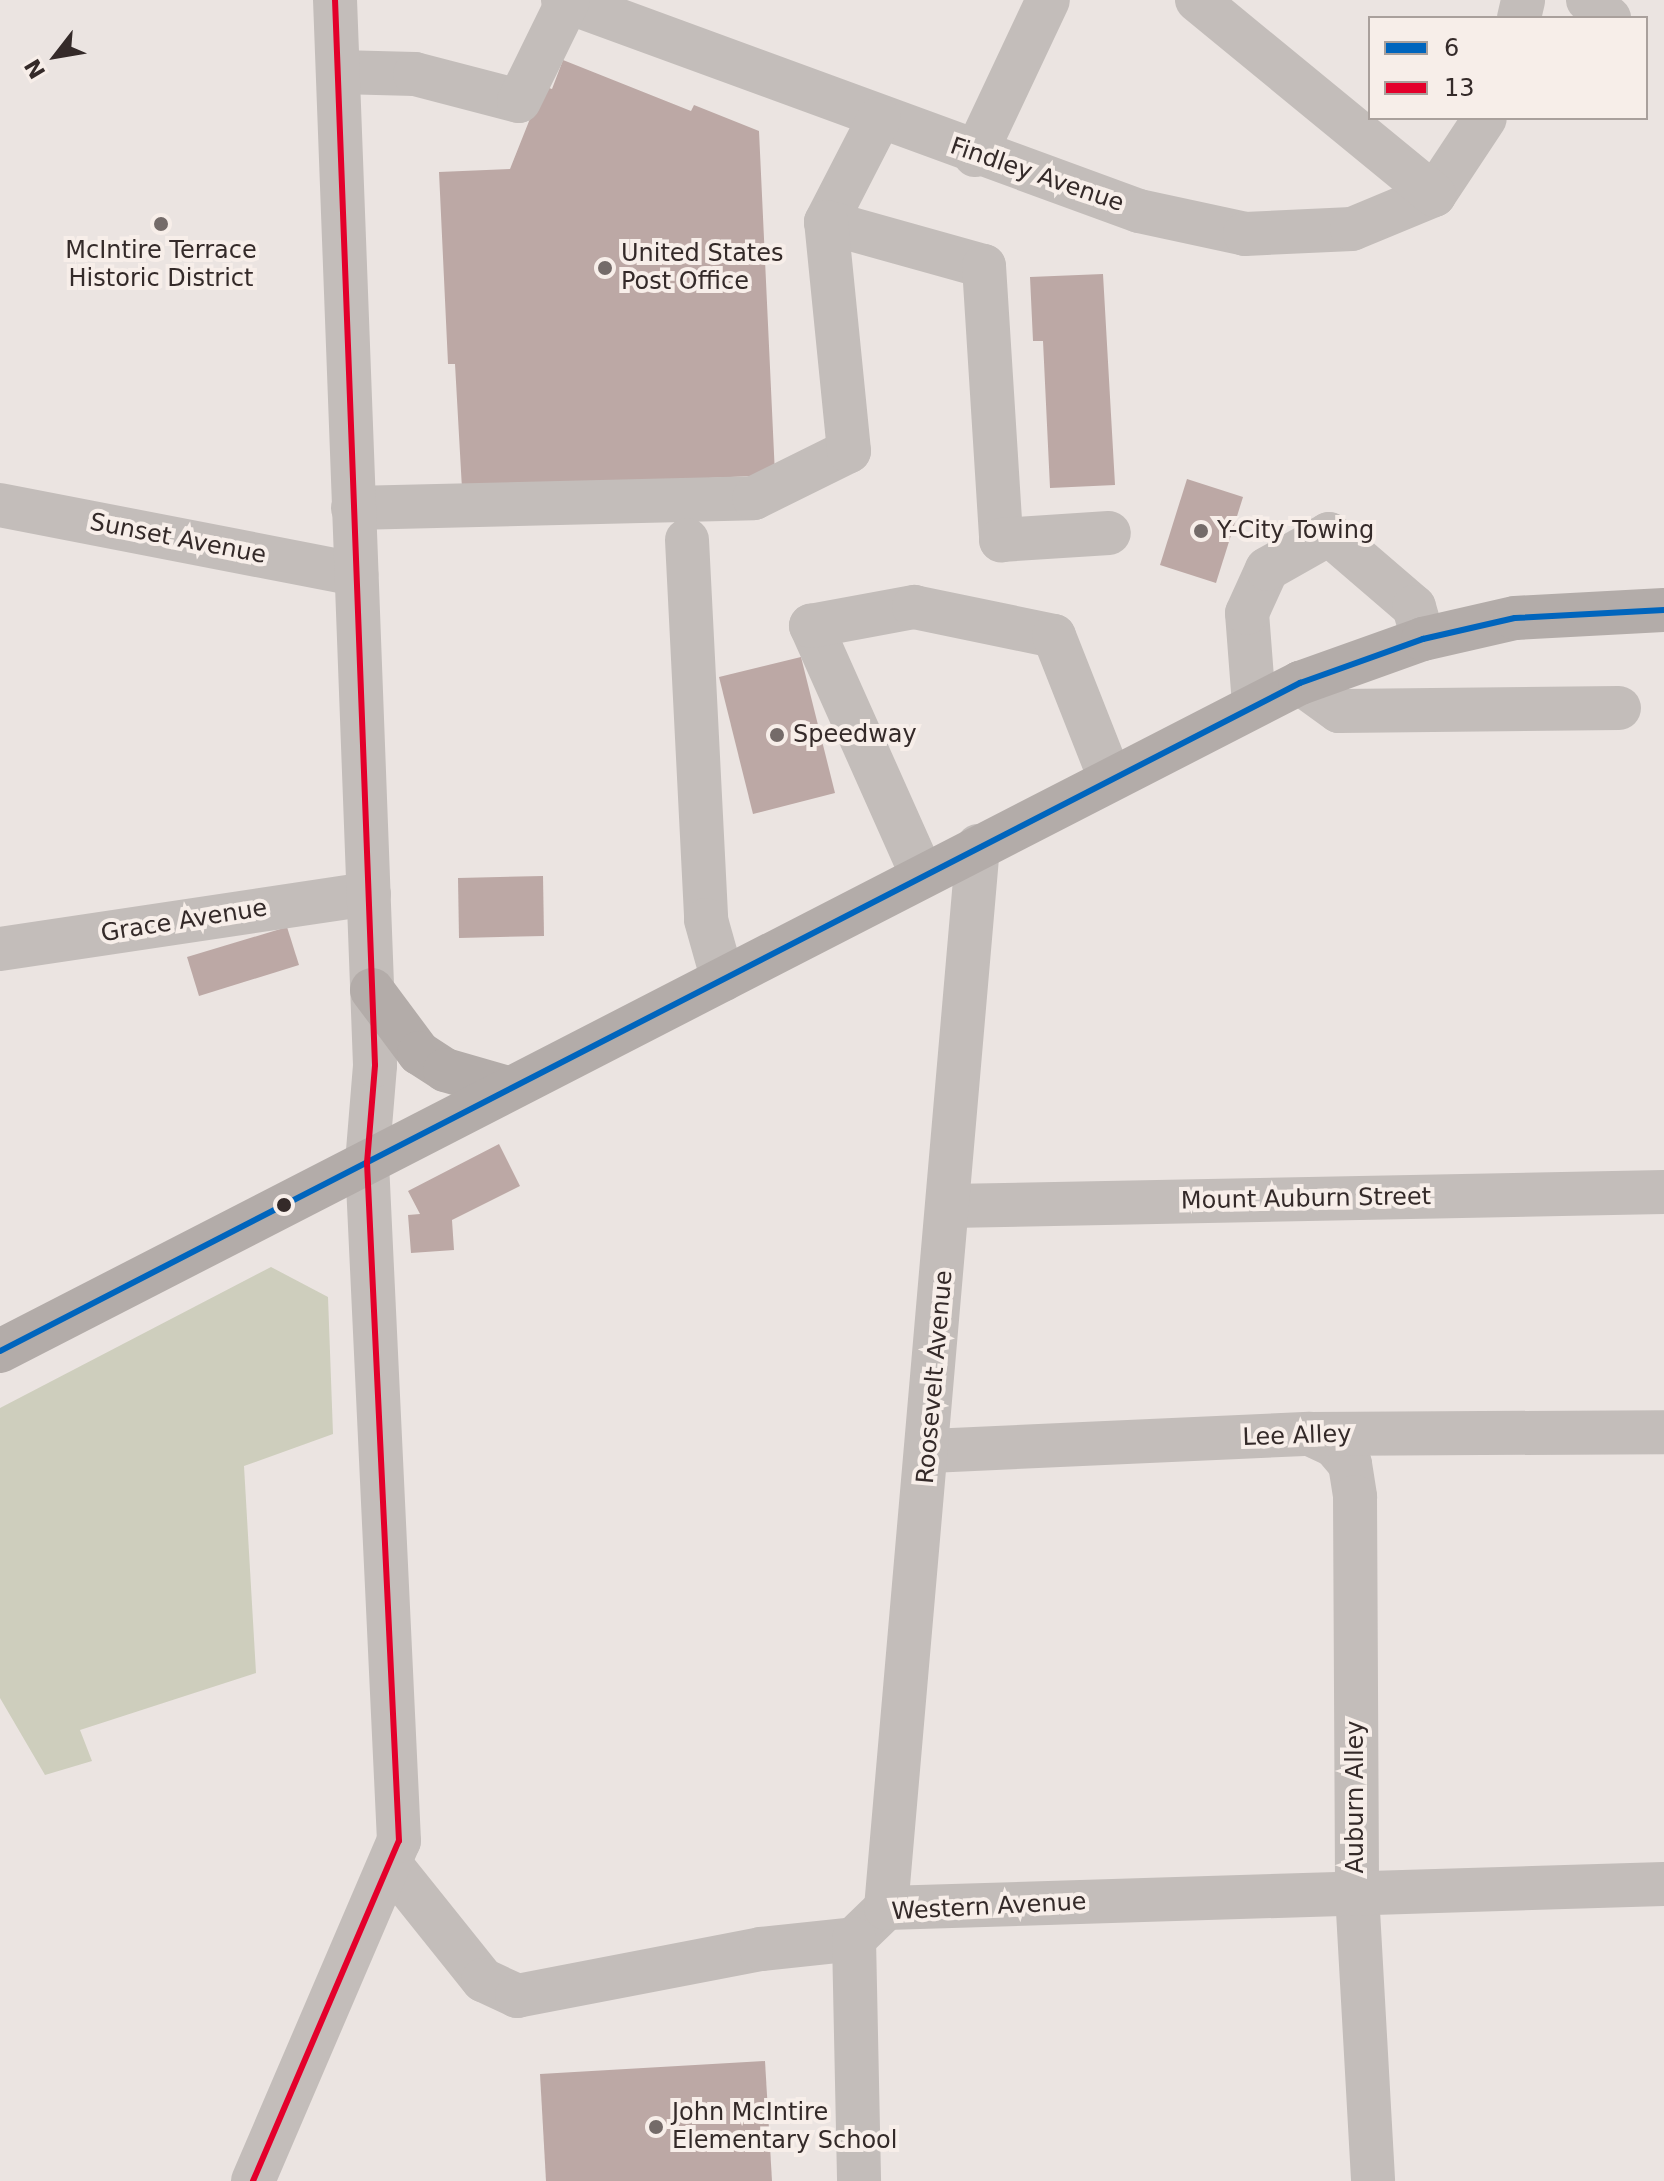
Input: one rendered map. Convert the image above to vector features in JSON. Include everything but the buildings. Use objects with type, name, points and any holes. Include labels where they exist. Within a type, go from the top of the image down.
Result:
[{"type":"main road","points":[[0,1351],[1300,683],[1423,639],[1515,618],[1648,609]]},
{"type":"main road","points":[[372,990],[419,1053],[445,1070],[508,1088]]},
{"type":"street","points":[[253,2181],[399,1841],[367,1163],[375,1065],[335,0]]},
{"type":"street","points":[[975,155],[1048,0]]},
{"type":"street","points":[[1197,0],[1434,195],[1484,120]]},
{"type":"street","points":[[1588,0],[1607,16]]},
{"type":"street","points":[[339,72],[415,74],[519,101],[565,1]]},
{"type":"street","name":"Findley Avenue","points":[[565,1],[975,155],[1139,211],[1245,234],[1352,229],[1434,195]]},
{"type":"street","points":[[353,508],[754,498],[849,451],[826,222],[879,119]]},
{"type":"street","points":[[826,222],[984,266],[1001,540],[1109,533]]},
{"type":"street","name":"Sunset Avenue","points":[[0,505],[356,574]]},
{"type":"street","points":[[1254,704],[1247,613],[1267,569],[1329,534],[1414,607],[1423,639]]},
{"type":"street","points":[[687,540],[706,920],[723,980]]},
{"type":"street","points":[[922,875],[811,626],[914,607],[1054,636],[1110,778]]},
{"type":"street","points":[[1300,683],[1339,711],[1619,708]]},
{"type":"street","name":"Roosevelt Avenue","points":[[886,1908],[930,1451],[978,846]]},
{"type":"street","name":"Grace Avenue","points":[[0,949],[369,894]]},
{"type":"street","name":"Mount Auburn Street","points":[[949,1206],[1664,1192]]},
{"type":"street","name":"Lee Alley","points":[[930,1451],[1310,1434],[1664,1432]]},
{"type":"street","name":"Auburn Alley","points":[[1310,1434],[1334,1445],[1350,1464],[1355,1497],[1357,1893],[1373,2181]]},
{"type":"street","points":[[390,1864],[483,1980],[517,1996],[761,1949],[854,1939],[859,2181]]},
{"type":"street","name":"Western Avenue","points":[[854,1939],[886,1908],[1664,1884]]},
{"type":"green space","points":[[271,1267],[328,1297],[333,1434],[244,1466],[256,1673],[80,1730],[92,1761],[45,1775],[0,1698],[0,1408]]},
{"type":"transit line","name":"13","points":[[253,2181],[399,1841],[367,1163],[375,1065],[335,0]]},
{"type":"transit line","name":"6","points":[[0,1351],[1300,683],[1423,639],[1515,618],[1664,610]]},
{"type":"place","name":"McIntire Terrace Historic District","points":[[161,224]]},
{"type":"place","name":"United States Post Office","points":[[605,268]]},
{"type":"place","name":"Y-City Towing","points":[[1201,531]]},
{"type":"place","name":"Speedway","points":[[777,735]]},
{"type":"place","name":"John McIntire Elementary School","points":[[656,2127]]}]
